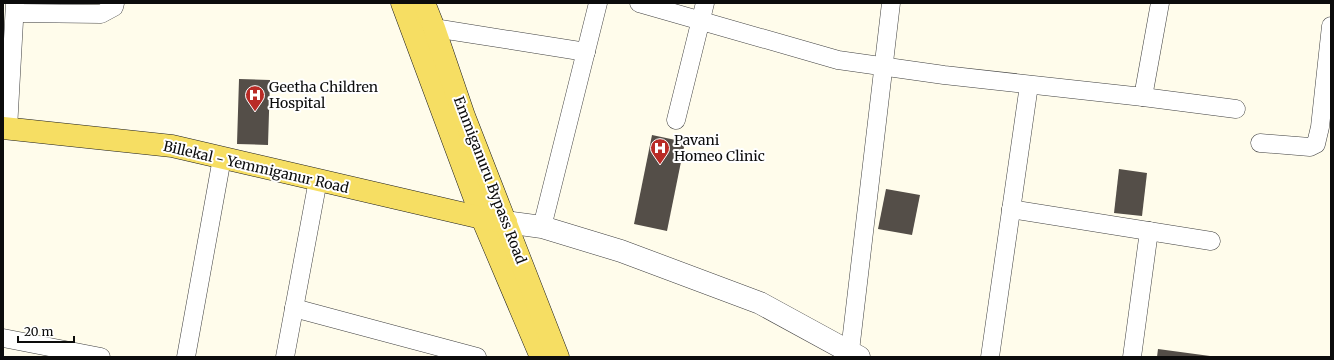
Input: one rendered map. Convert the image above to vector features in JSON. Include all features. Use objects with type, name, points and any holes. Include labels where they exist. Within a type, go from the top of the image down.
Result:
[{"type":"main road","points":[[402,3],[482,218],[541,357]]},
{"type":"main road","name":"Emmiganuru Bypass Road","points":[[424,3],[464,116],[558,357]]},
{"type":"main road","name":"Billekal - Yemmiganur Road","points":[[5,128],[172,146],[482,218],[506,222]]},
{"type":"street","points":[[5,128],[15,8],[101,14],[114,7],[115,3]]},
{"type":"street","points":[[542,227],[598,3]]},
{"type":"street","points":[[639,3],[703,12],[838,60],[1029,85],[1143,97],[1236,109]]},
{"type":"street","points":[[506,222],[542,227],[621,251],[760,303],[854,354],[883,67],[891,3]]},
{"type":"street","points":[[1143,97],[1160,3]]},
{"type":"street","points":[[676,120],[703,12]]},
{"type":"street","points":[[1260,144],[1310,147],[1316,144],[1325,128],[1331,27]]},
{"type":"street","points":[[434,28],[586,52]]},
{"type":"street","points":[[990,357],[1029,85]]},
{"type":"street","points":[[186,357],[222,158]]},
{"type":"street","points":[[285,357],[318,180]]},
{"type":"street","points":[[1011,209],[1211,241]]},
{"type":"street","points":[[1132,357],[1149,231]]},
{"type":"street","points":[[294,308],[477,357]]},
{"type":"street","points":[[3,338],[101,357]]},
{"type":"building","points":[[239,79],[270,80],[268,145],[237,144]]},
{"type":"building","points":[[652,135],[685,142],[667,231],[634,224]]},
{"type":"building","points":[[1119,169],[1147,173],[1142,216],[1114,213]]},
{"type":"building","points":[[886,189],[920,195],[912,235],[878,229]]},
{"type":"building","points":[[1158,349],[1210,356],[1210,357],[1157,357]]},
{"type":"place","name":"Geetha Children Hospital","points":[[255,112]]},
{"type":"place","name":"Pavani Homeo Clinic","points":[[660,165]]}]
